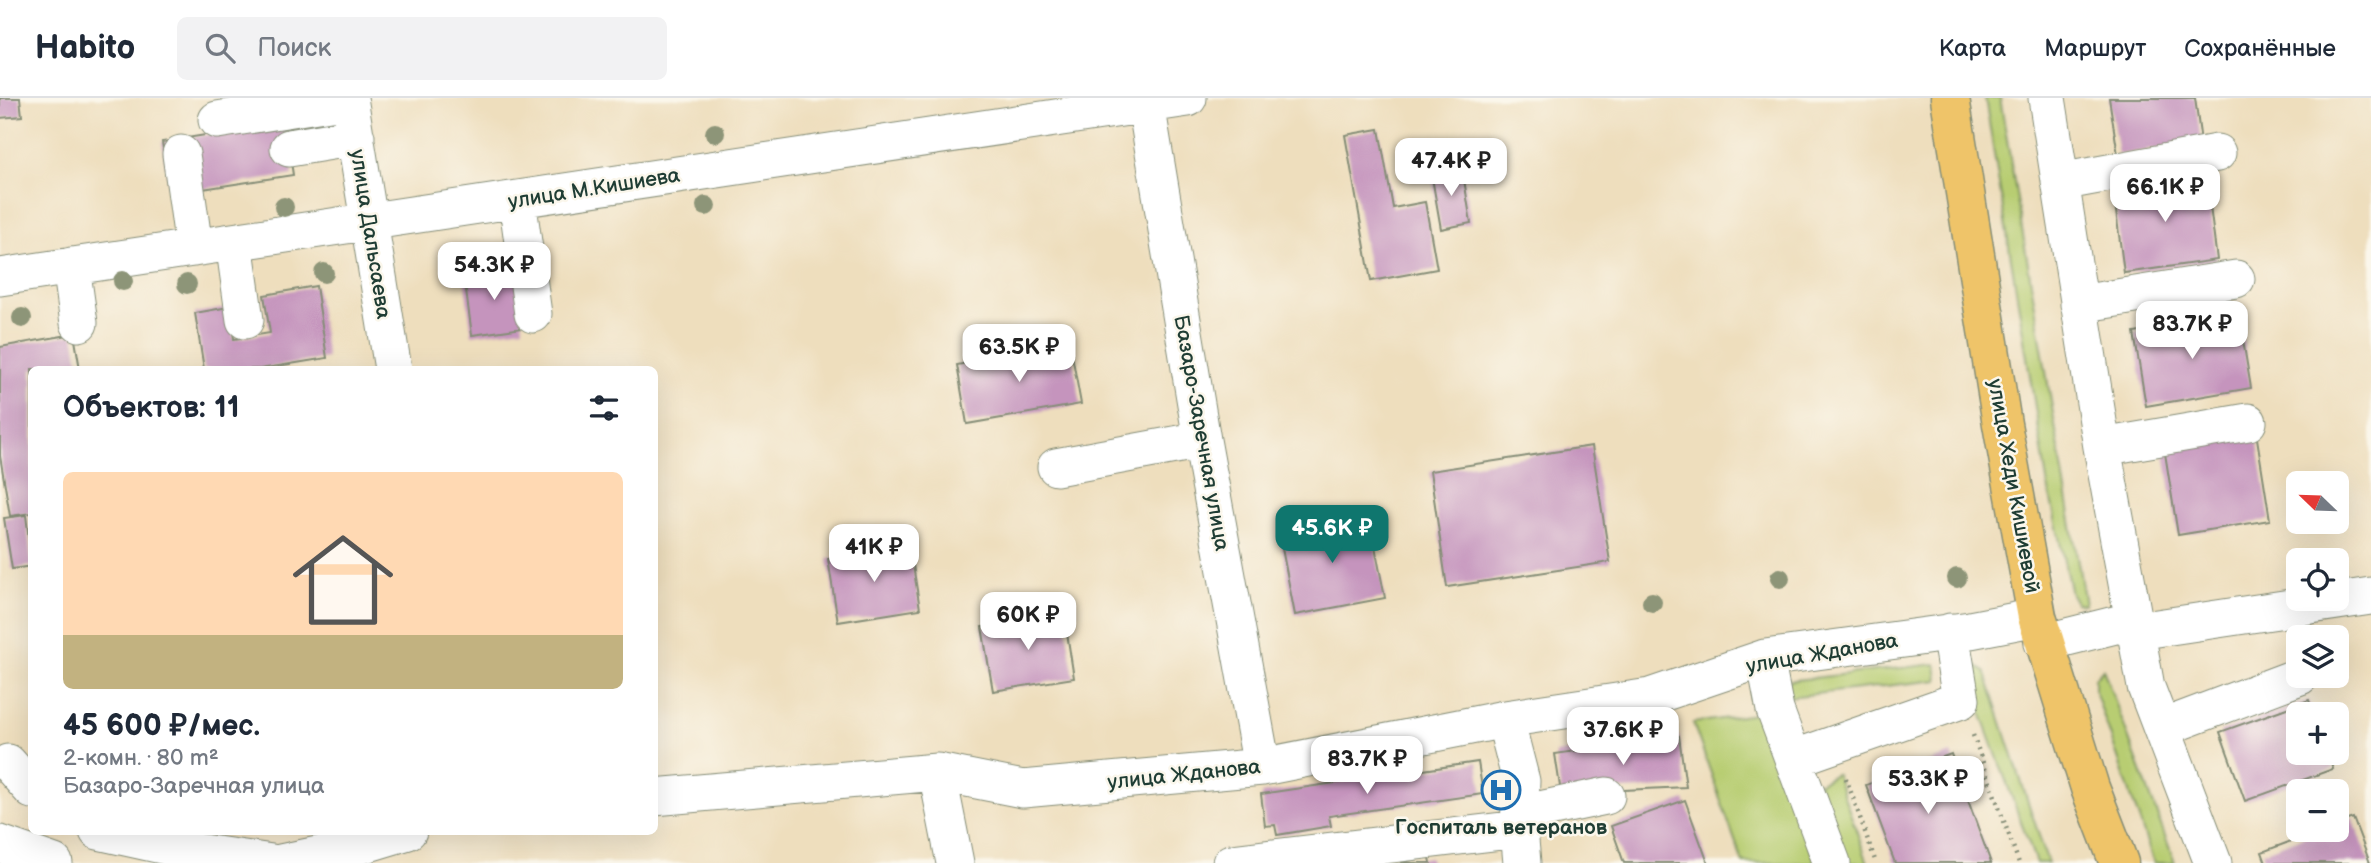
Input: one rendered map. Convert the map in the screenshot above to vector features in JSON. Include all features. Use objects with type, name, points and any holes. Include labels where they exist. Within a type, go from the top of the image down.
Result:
[{"type":"main road","name":"улица Хеди Кишиевой","points":[[1951,98],[2002,424],[2040,630],[2090,788],[2119,863]]},
{"type":"street","points":[[217,120],[349,98]]},
{"type":"street","name":"улица Дальсаева","points":[[349,98],[393,366]]},
{"type":"street","name":"улица М.Кишиева","points":[[0,277],[1146,101],[1188,98]]},
{"type":"street","points":[[2047,98],[2102,447],[2146,687],[2213,863]]},
{"type":"street","name":"Базаро-Заречная улица","points":[[1146,101],[1202,440],[1262,767]]},
{"type":"street","points":[[289,148],[356,137]]},
{"type":"street","points":[[2060,181],[2217,153]]},
{"type":"street","points":[[180,154],[194,248]]},
{"type":"street","points":[[517,199],[533,314]]},
{"type":"street","points":[[234,242],[246,320]]},
{"type":"street","points":[[71,266],[79,323]]},
{"type":"street","points":[[2079,304],[2236,279]]},
{"type":"street","points":[[2102,447],[2248,422]]},
{"type":"street","points":[[1056,467],[1202,440]]},
{"type":"street","name":"улица Жданова","points":[[658,797],[937,772],[1023,789],[1262,767],[1505,719],[1650,696],[1765,658],[1950,632],[2040,630],[2119,624],[2137,631],[2371,596]]},
{"type":"street","points":[[1793,759],[1961,700],[1950,632]]},
{"type":"street","points":[[1765,658],[1775,710],[1832,863]]},
{"type":"street","points":[[2162,728],[2286,681]]},
{"type":"street","points":[[1505,719],[1521,776],[1520,835]]},
{"type":"street","points":[[8,763],[28,786]]},
{"type":"street","points":[[937,772],[955,863]]},
{"type":"street","points":[[1231,863],[1520,835],[1606,796]]},
{"type":"street","points":[[116,835],[189,851],[272,863]]},
{"type":"street","points":[[280,863],[355,847],[395,835]]},
{"type":"street","points":[[0,844],[54,863]]},
{"type":"path","points":[[1961,700],[2019,863]]},
{"type":"path","points":[[1835,746],[1876,863]]},
{"type":"green space","points":[[1985,98],[2000,98],[2085,604],[2076,603],[2071,594],[2047,481]]},
{"type":"green space","points":[[1968,661],[1985,671],[2048,863],[2036,863],[1975,696]]},
{"type":"green space","points":[[1936,664],[1938,680],[1789,697],[1787,681]]},
{"type":"green space","points":[[2103,669],[2175,863],[2154,863],[2095,691],[2095,678]]},
{"type":"green space","points":[[1762,713],[1816,863],[1743,863],[1693,723]]},
{"type":"green space","points":[[1836,774],[1868,863],[1843,863],[1818,783]]},
{"type":"building","points":[[0,98],[20,98],[22,116],[0,118]]},
{"type":"building","points":[[2109,98],[2195,98],[2201,142],[2118,155]]},
{"type":"building","points":[[285,122],[293,175],[170,194],[162,142]]},
{"type":"building","points":[[1379,129],[1393,208],[1425,202],[1437,269],[1371,281],[1345,135]]},
{"type":"building","points":[[1462,167],[1471,223],[1441,229],[1431,172]]},
{"type":"building","points":[[2206,176],[2217,260],[2124,273],[2113,188]]},
{"type":"building","points":[[516,269],[523,328],[472,335],[464,276]]},
{"type":"building","points":[[316,286],[327,358],[278,366],[204,366],[195,313],[229,307],[234,339],[270,333],[264,295]]},
{"type":"building","points":[[2239,316],[2251,388],[2146,406],[2134,333]]},
{"type":"building","points":[[74,334],[79,366],[28,366],[28,514],[10,516],[0,456],[0,347]]},
{"type":"building","points":[[1070,344],[1081,404],[967,424],[957,365]]},
{"type":"building","points":[[2256,432],[2270,520],[2178,535],[2164,447]]},
{"type":"building","points":[[1592,446],[1610,562],[1447,587],[1430,471]]},
{"type":"building","points":[[26,515],[28,567],[12,569],[4,518]]},
{"type":"building","points":[[1369,515],[1385,598],[1295,615],[1279,533]]},
{"type":"building","points":[[910,546],[920,609],[838,622],[828,559]]},
{"type":"building","points":[[1064,614],[1074,678],[993,691],[982,627]]},
{"type":"building","points":[[2286,708],[2286,765],[2332,765],[2333,769],[2306,779],[2286,779],[2286,786],[2245,801],[2220,732]]},
{"type":"building","points":[[1679,736],[1686,787],[1561,793],[1555,754]]},
{"type":"building","points":[[1951,754],[1991,863],[1895,863],[1866,785]]},
{"type":"building","points":[[1478,762],[1483,794],[1329,816],[1331,826],[1277,835],[1275,825],[1265,826],[1261,794]]},
{"type":"building","points":[[1685,800],[1708,863],[1624,863],[1611,826]]},
{"type":"building","points":[[2353,818],[2370,863],[2266,863],[2262,852],[2289,842],[2349,842],[2349,819]]},
{"type":"building","points":[[1430,857],[1431,863],[1401,863],[1401,862]]},
{"type":"place","name":"Госпиталь ветеранов","points":[[1501,790]]}]
